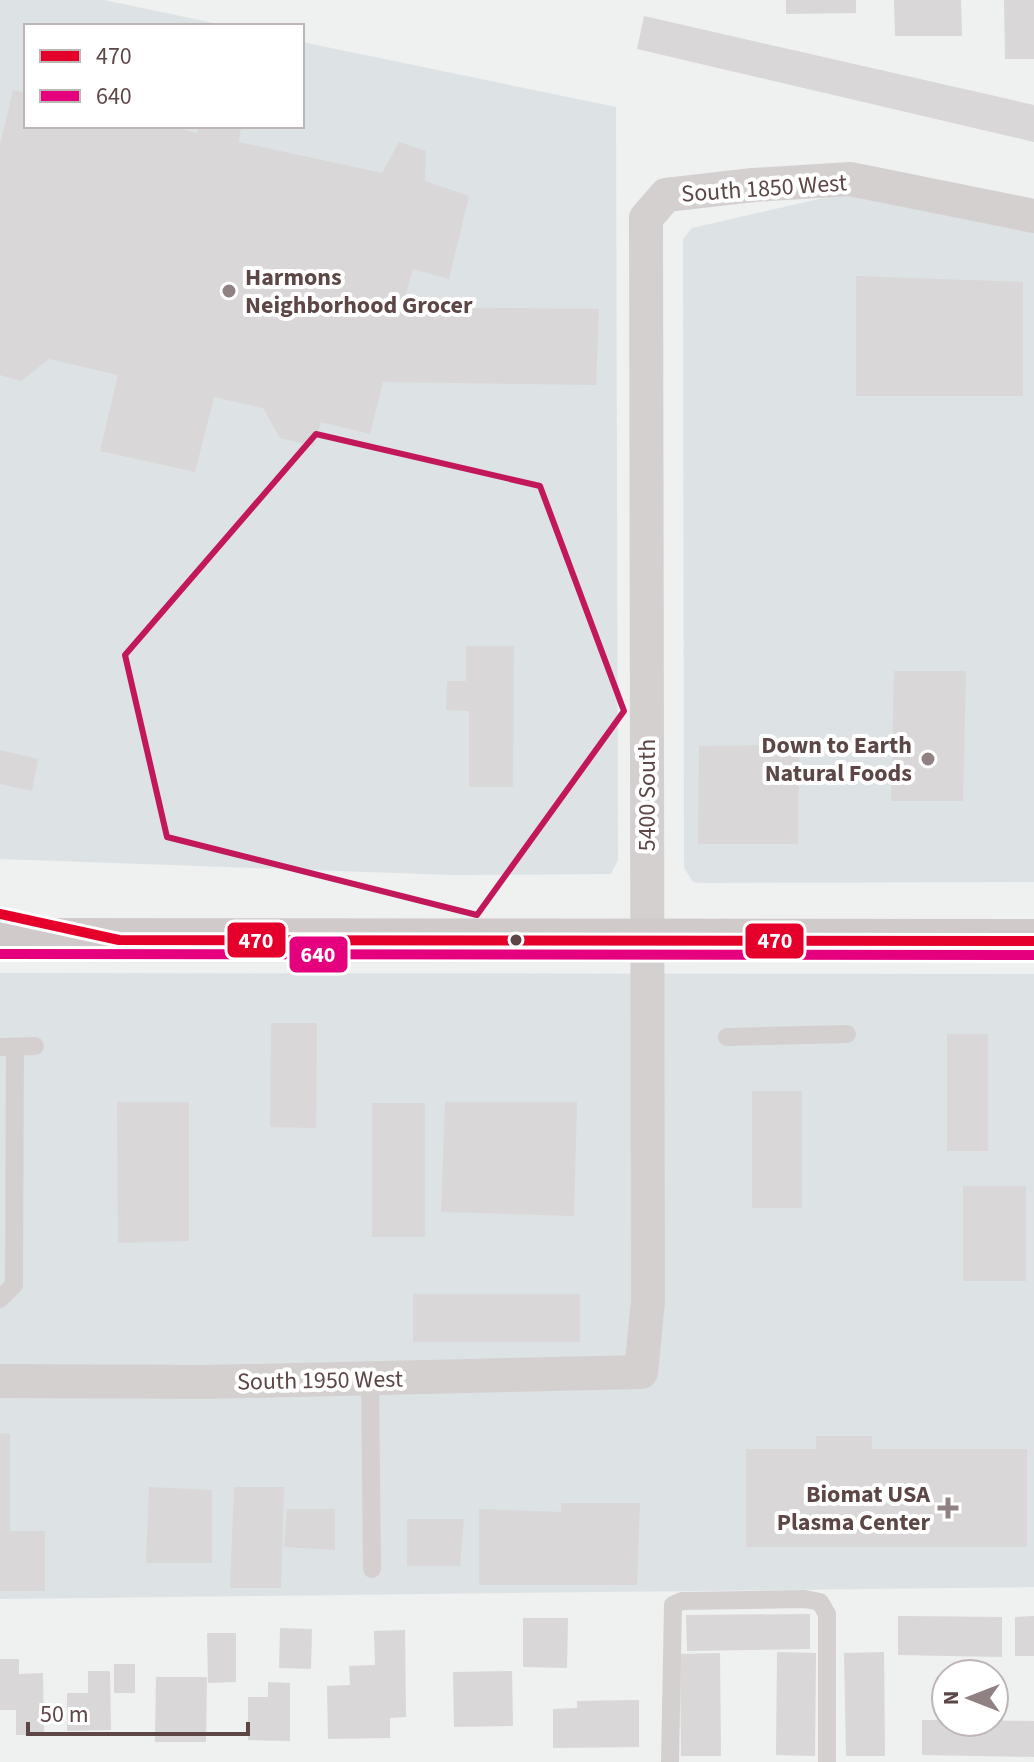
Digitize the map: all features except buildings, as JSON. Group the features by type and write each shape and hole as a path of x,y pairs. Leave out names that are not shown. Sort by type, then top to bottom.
{"main road":[{"path":"0,914 119,940"},
{"path":"0,940 1034,941"}],"street":[{"name":"South 1850 West","path":"646,218 666,195 753,185 850,179 1034,216"},
{"name":"5400 South","path":"641,1372 648,1301 646,218"},
{"name":"South 1950 West","path":"0,1381 206,1382 641,1372"}],"lane":[{"path":"727,1037 847,1034"},
{"path":"0,1299 14,1285 8,1047 35,1046"},
{"path":"370,1378 372,1569"},
{"path":"670,1762 673,1605 682,1601 805,1599 820,1602 827,1614 827,1762"}],"highlighted area":[{"path":"316,434 540,486 624,711 477,915 167,837 125,655"}],"shaded area":[{"path":"0,0 104,0 218,24 24,24 24,128 304,128 304,42 616,107 618,860 611,874 452,875 0,859"},
{"path":"845,193 1034,226 1034,882 700,883 693,882 684,868 683,239 692,228"},
{"path":"0,973 1034,974 1034,1587 0,1599"}],"transit line":[{"name":"470","path":"0,914 119,940 1034,941"},
{"name":"640","path":"0,954 1034,955"}],"place":[{"name":"Harmons Neighborhood Grocer","path":"229,291"},
{"name":"Down to Earth Natural Foods","path":"928,759"},
{"name":"Biomat USA Plasma Center","path":"948,1508"}]}
